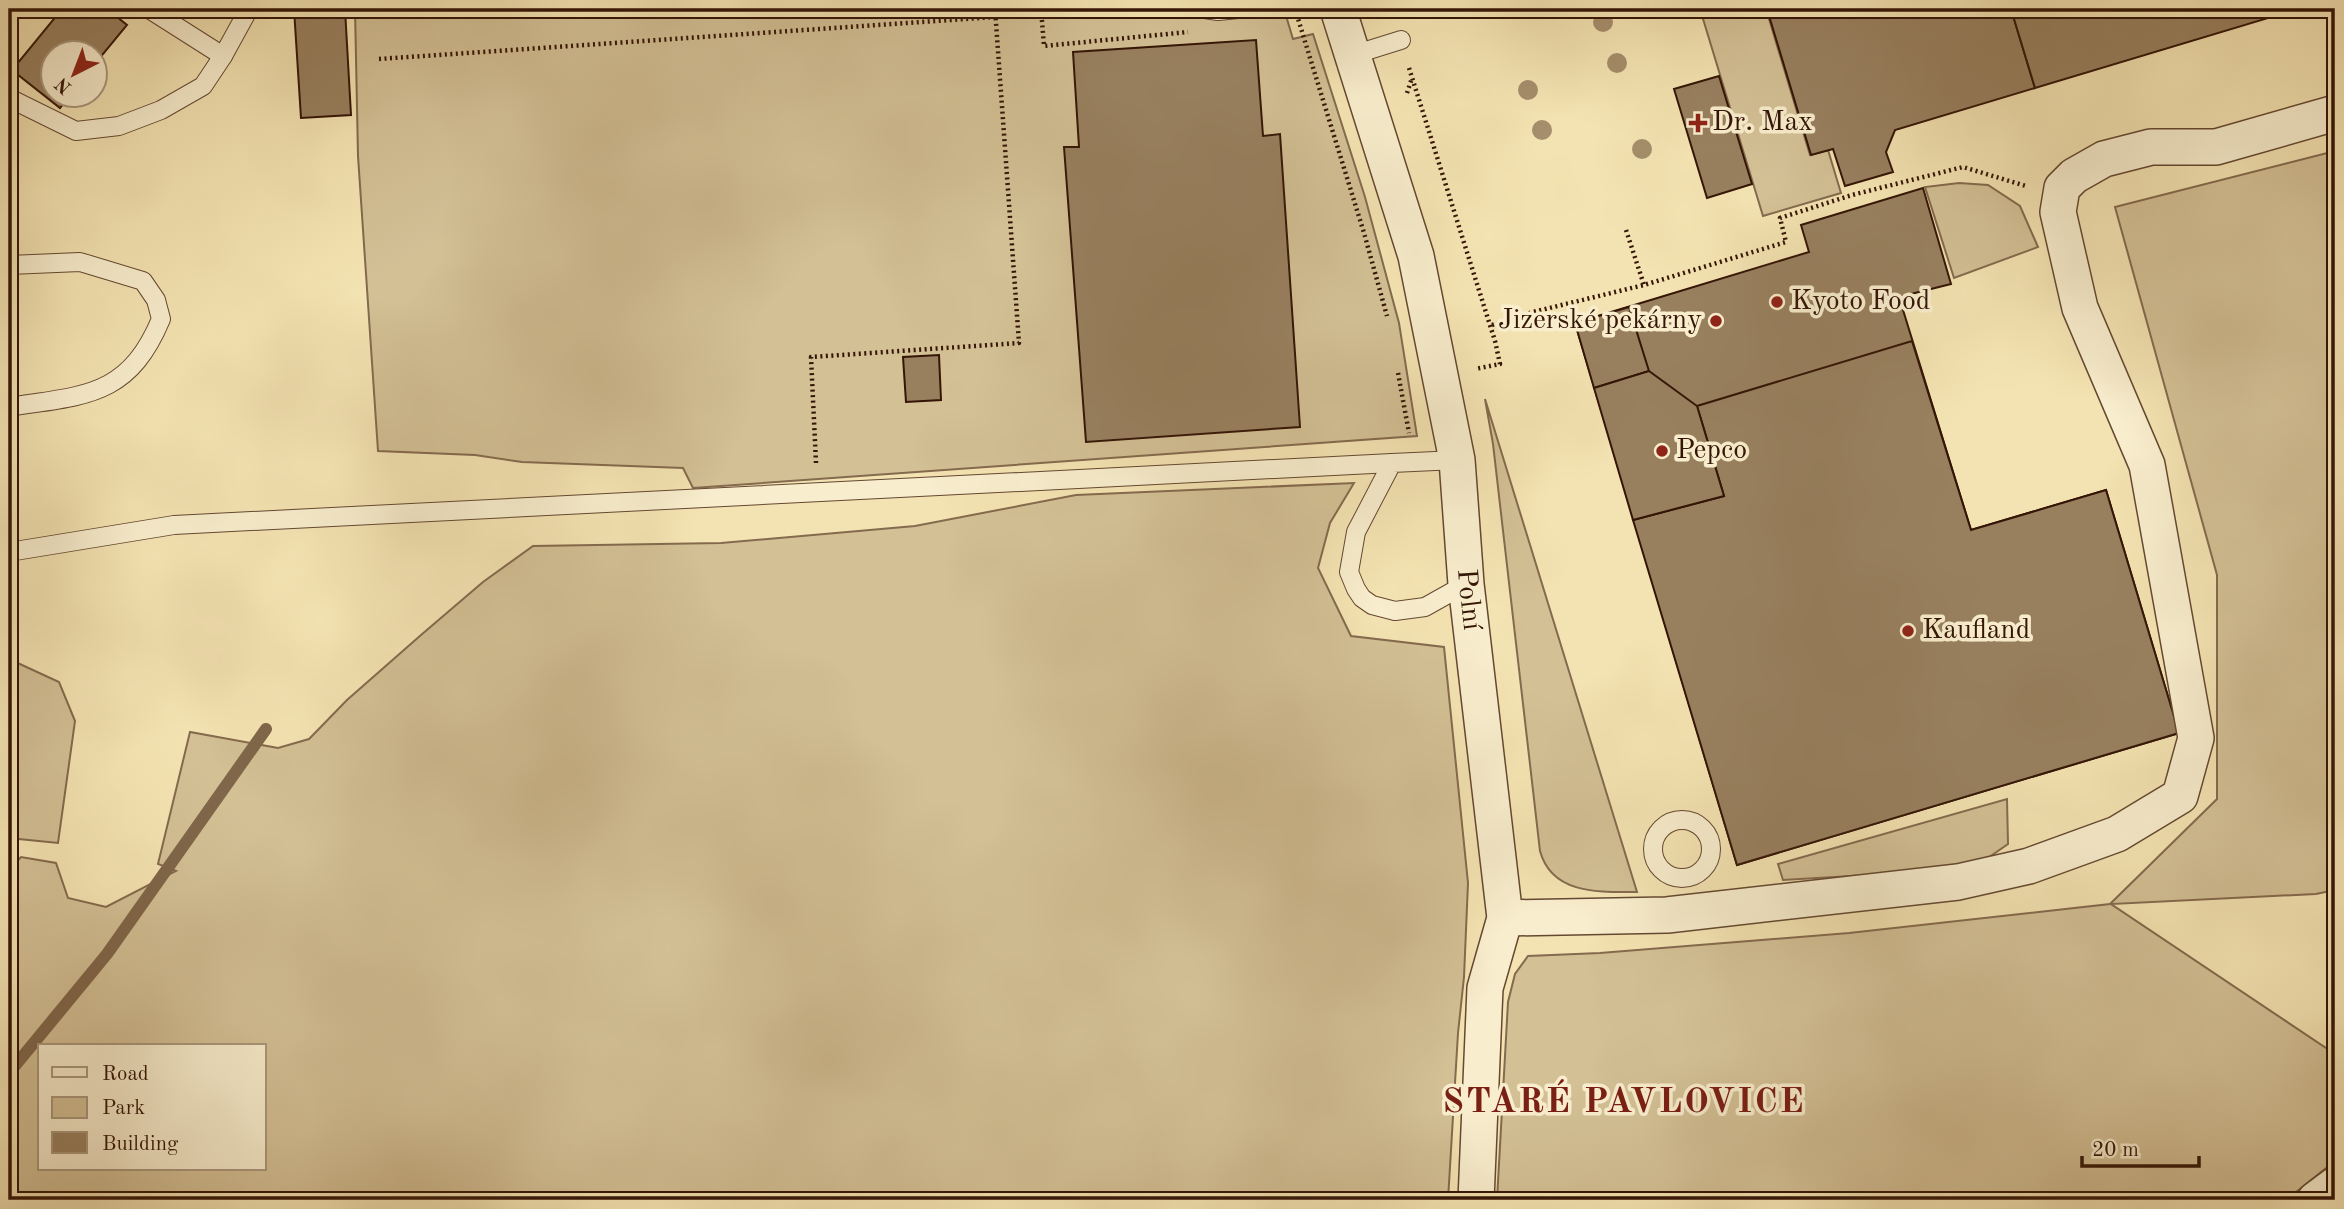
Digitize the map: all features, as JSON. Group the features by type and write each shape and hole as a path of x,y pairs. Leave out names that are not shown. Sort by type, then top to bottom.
{"street":[{"name":"Polní","path":"1338,9 1416,256 1457,460 1466,584 1505,918 1485,988 1476,1200"},
{"path":"1505,918 1667,915 1958,882 2029,866 2117,834 2180,796 2196,738 2147,466 2080,308 2058,212 2062,188 2074,176 2104,159 2151,147 2216,147 2335,113"},
{"path":"2315,1200 2335,1185"}],"lane":[{"path":"149,9 223,56"},
{"path":"9,98 76,131 119,126 161,110 203,86 223,56 245,16 246,9"},
{"path":"1211,10 1238,9"},
{"path":"1353,55 1401,40"},
{"path":"9,265 80,262 143,281 156,300 161,319 142,357 122,377 92,394 9,407"},
{"path":"9,552 174,525 1457,460"},
{"path":"1392,463 1356,532 1349,572 1356,589 1362,598 1372,605 1395,611 1425,607 1466,584"}],"path":[{"path":"817,493 811,357 1019,343 995,9"},
{"path":"1041,9 1044,46 1223,28 1211,10"},
{"path":"1295,9 1389,324"},
{"path":"379,59 995,17"},
{"path":"1412,78 1492,325 1500,364 1471,370"},
{"path":"1492,325 1644,285 1786,242 1780,218 1852,195 1963,167 2061,197"},
{"path":"1626,230 1644,285"},
{"path":"1396,365 1414,461"}],"green space":[{"path":"355,9 1284,9 1293,39 1313,34 1365,197 1399,323 1417,436 693,488 683,468 522,462 475,455 378,451 358,156"},
{"path":"1700,9 1766,9 1810,155 1828,150 1841,193 1763,216"},
{"path":"2335,151 2335,890 2316,894 2111,904 2335,1054 2335,1161 2286,1200 1497,1200 1508,1002 1515,974 1528,956 1600,953 1849,933 2110,904 2217,799 2217,575 2115,207"},
{"path":"1959,183 1988,185 2020,206 2038,247 1954,278 1925,187"},
{"path":"1485,399 1637,892 1593,891 1566,883 1555,876 1546,865 1540,851 1493,444"},
{"path":"1354,483 1330,523 1318,568 1351,636 1444,647 1468,883 1448,1200 9,1200 9,870 21,857 56,863 68,898 106,907 176,871 158,864 190,732 278,748 309,739 347,700 421,635 483,582 533,546 721,543 915,526 1076,495"},
{"path":"9,659 59,682 75,721 58,843 9,838"},
{"path":"2007,799 2008,844 1972,869 1783,880 1778,864"}],"building":[{"path":"62,9 107,9 127,25 108,48 108,38 38,38"},
{"path":"294,9 345,9 351,115 301,118"},
{"path":"1767,9 2011,9 2035,88 1895,130 1886,152 1893,172 1845,186 1833,149 1811,155"},
{"path":"2011,9 2298,9 2035,88"},
{"path":"38,38 38,91 12,70"},
{"path":"1256,40 1263,136 1280,134 1300,427 1086,442 1064,147 1079,147 1073,52"},
{"path":"1719,76 1752,184 1707,198 1674,89"},
{"name":"Kaufland","path":"1923,188 1951,284 1899,297 1971,530 2106,490 2179,733 1737,865 1575,323 1809,252 1801,225"},
{"path":"1629,307 1649,371 1594,388 1575,323"},
{"name":"Kaufland","path":"1912,341 1971,530 2106,490 2179,733 1737,865 1633,520 1724,496 1697,406"},
{"path":"939,355 941,400 906,402 903,357"},
{"name":"Pepco","path":"1649,371 1697,406 1724,496 1633,520 1594,388"}],"waterway":[{"path":"9,1073 107,954 266,729"}],"place":[{"name":"Dr. Max","path":"1698,123"},
{"name":"Kyoto Food","path":"1777,302"},
{"name":"Jizerské pekárny","path":"1716,321"},
{"name":"Pepco","path":"1662,451"},
{"name":"Kaufland","path":"1908,631"}],"district":[{"name":"STARÉ PAVLOVICE","path":"1624,1102"}]}
